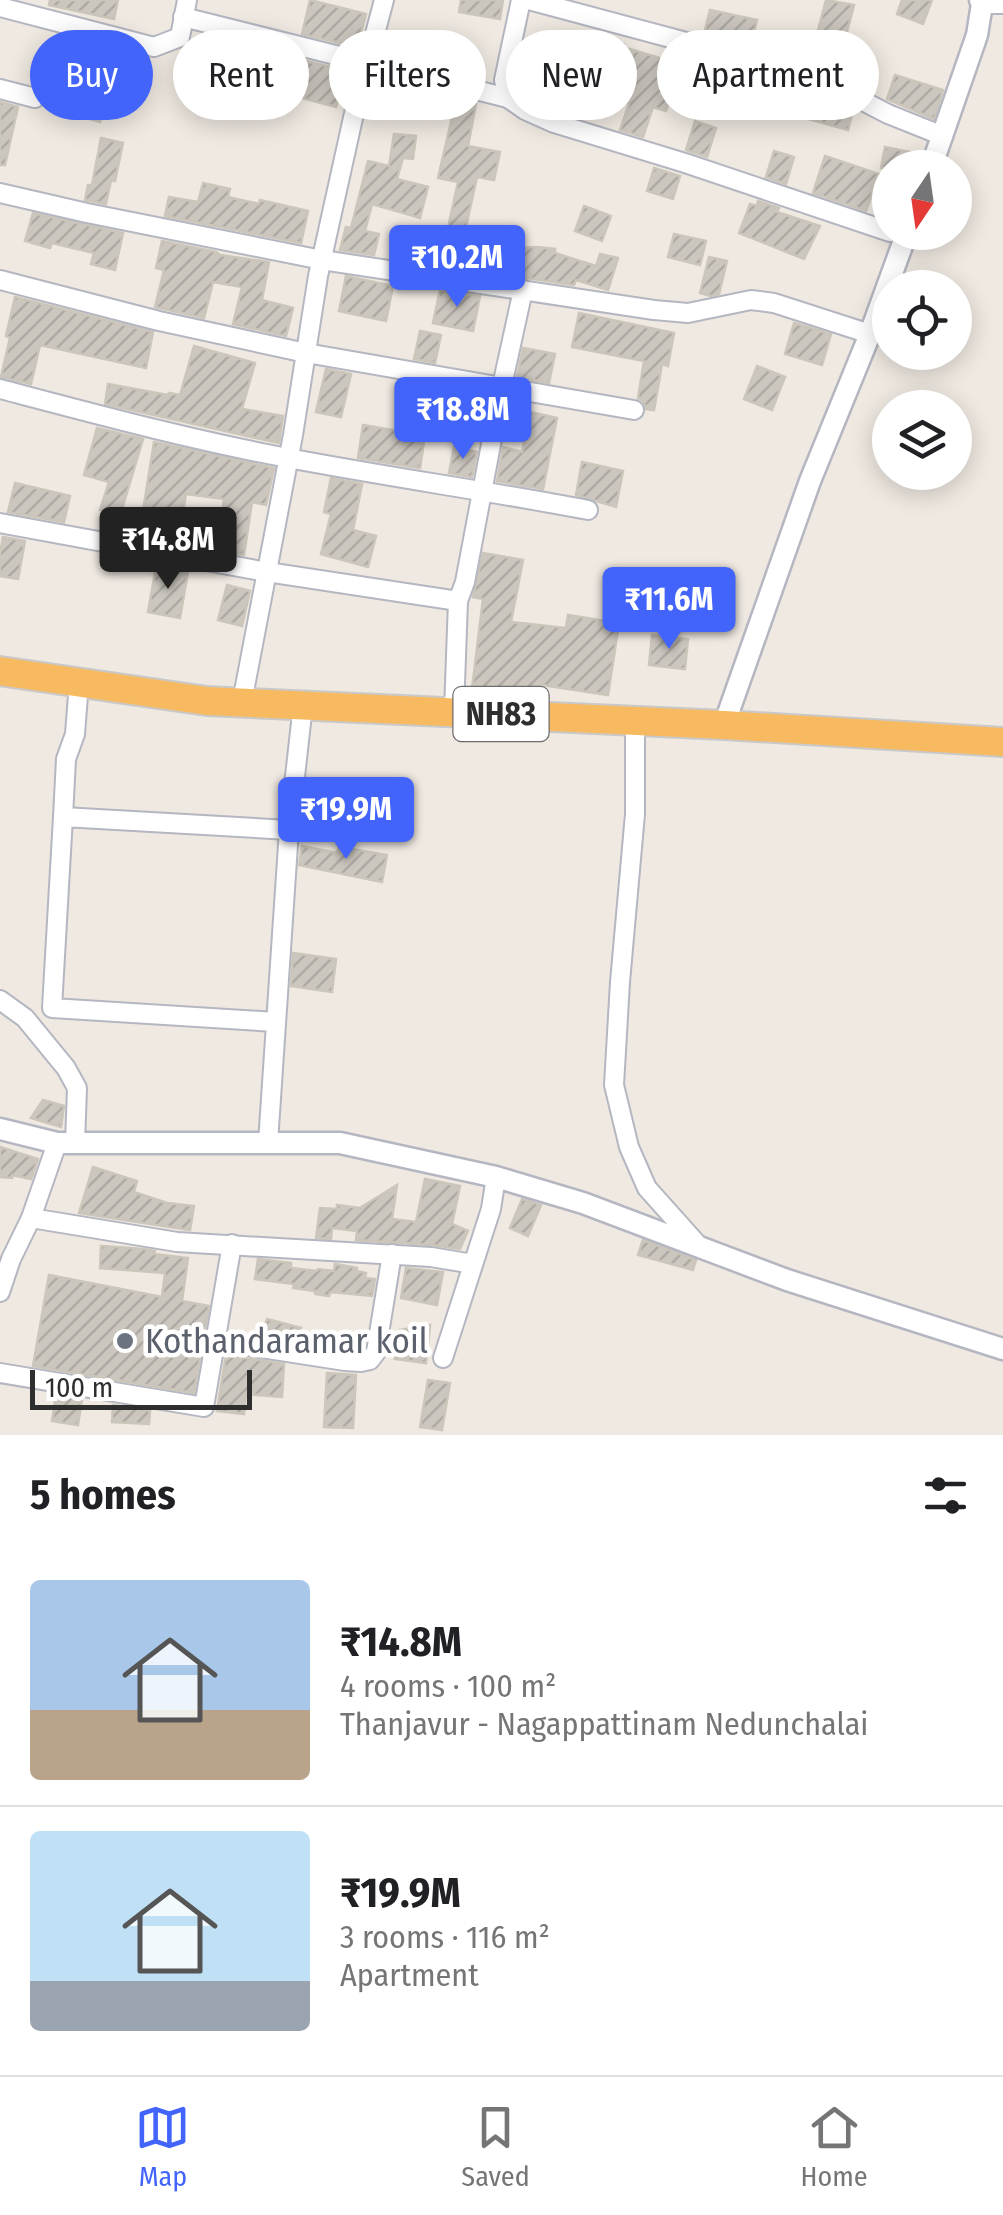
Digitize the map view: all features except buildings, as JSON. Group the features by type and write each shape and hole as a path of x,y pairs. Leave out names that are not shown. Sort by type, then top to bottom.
{"highway":[{"name":"NH83","path":"0,671 207,701 724,724 1003,742"}],"street":[{"path":"376,30 384,0"},
{"path":"515,30 521,0"},
{"path":"529,0 834,86 943,136"},
{"path":"938,150 988,2"},
{"path":"0,8 154,47 180,36 185,8 329,50"},
{"path":"0,88 30,97"},
{"path":"242,702 322,260 355,120"},
{"path":"545,120 872,225"},
{"path":"0,192 322,260 654,310 688,313 751,300 774,303 870,334"},
{"path":"724,724 810,481 870,334 894,250"},
{"path":"0,280 306,353 634,410"},
{"path":"454,711 458,600 465,582 523,290"},
{"path":"0,389 288,458 588,510"},
{"path":"0,523 268,572 458,600"},
{"path":"78,682 75,734 66,759 52,1008 276,1022"},
{"path":"268,1143 289,830 303,705"},
{"path":"635,722 635,814 614,1085 628,1148 647,1188 698,1245"},
{"path":"63,817 289,830"},
{"path":"0,1000 25,1018 66,1068 77,1088 66,1143 0,1292"},
{"path":"0,1128 66,1143 340,1143 496,1177 584,1203 787,1280 1003,1349"},
{"path":"442,1358 474,1264 496,1177"},
{"path":"30,1218 178,1242 392,1254 474,1264"},
{"path":"0,1373 204,1407 232,1244"},
{"path":"217,1341 345,1361 370,1360 376,1352 392,1254"}],"place":[{"name":"Kothandaramar koil","path":"125,1341"}]}
